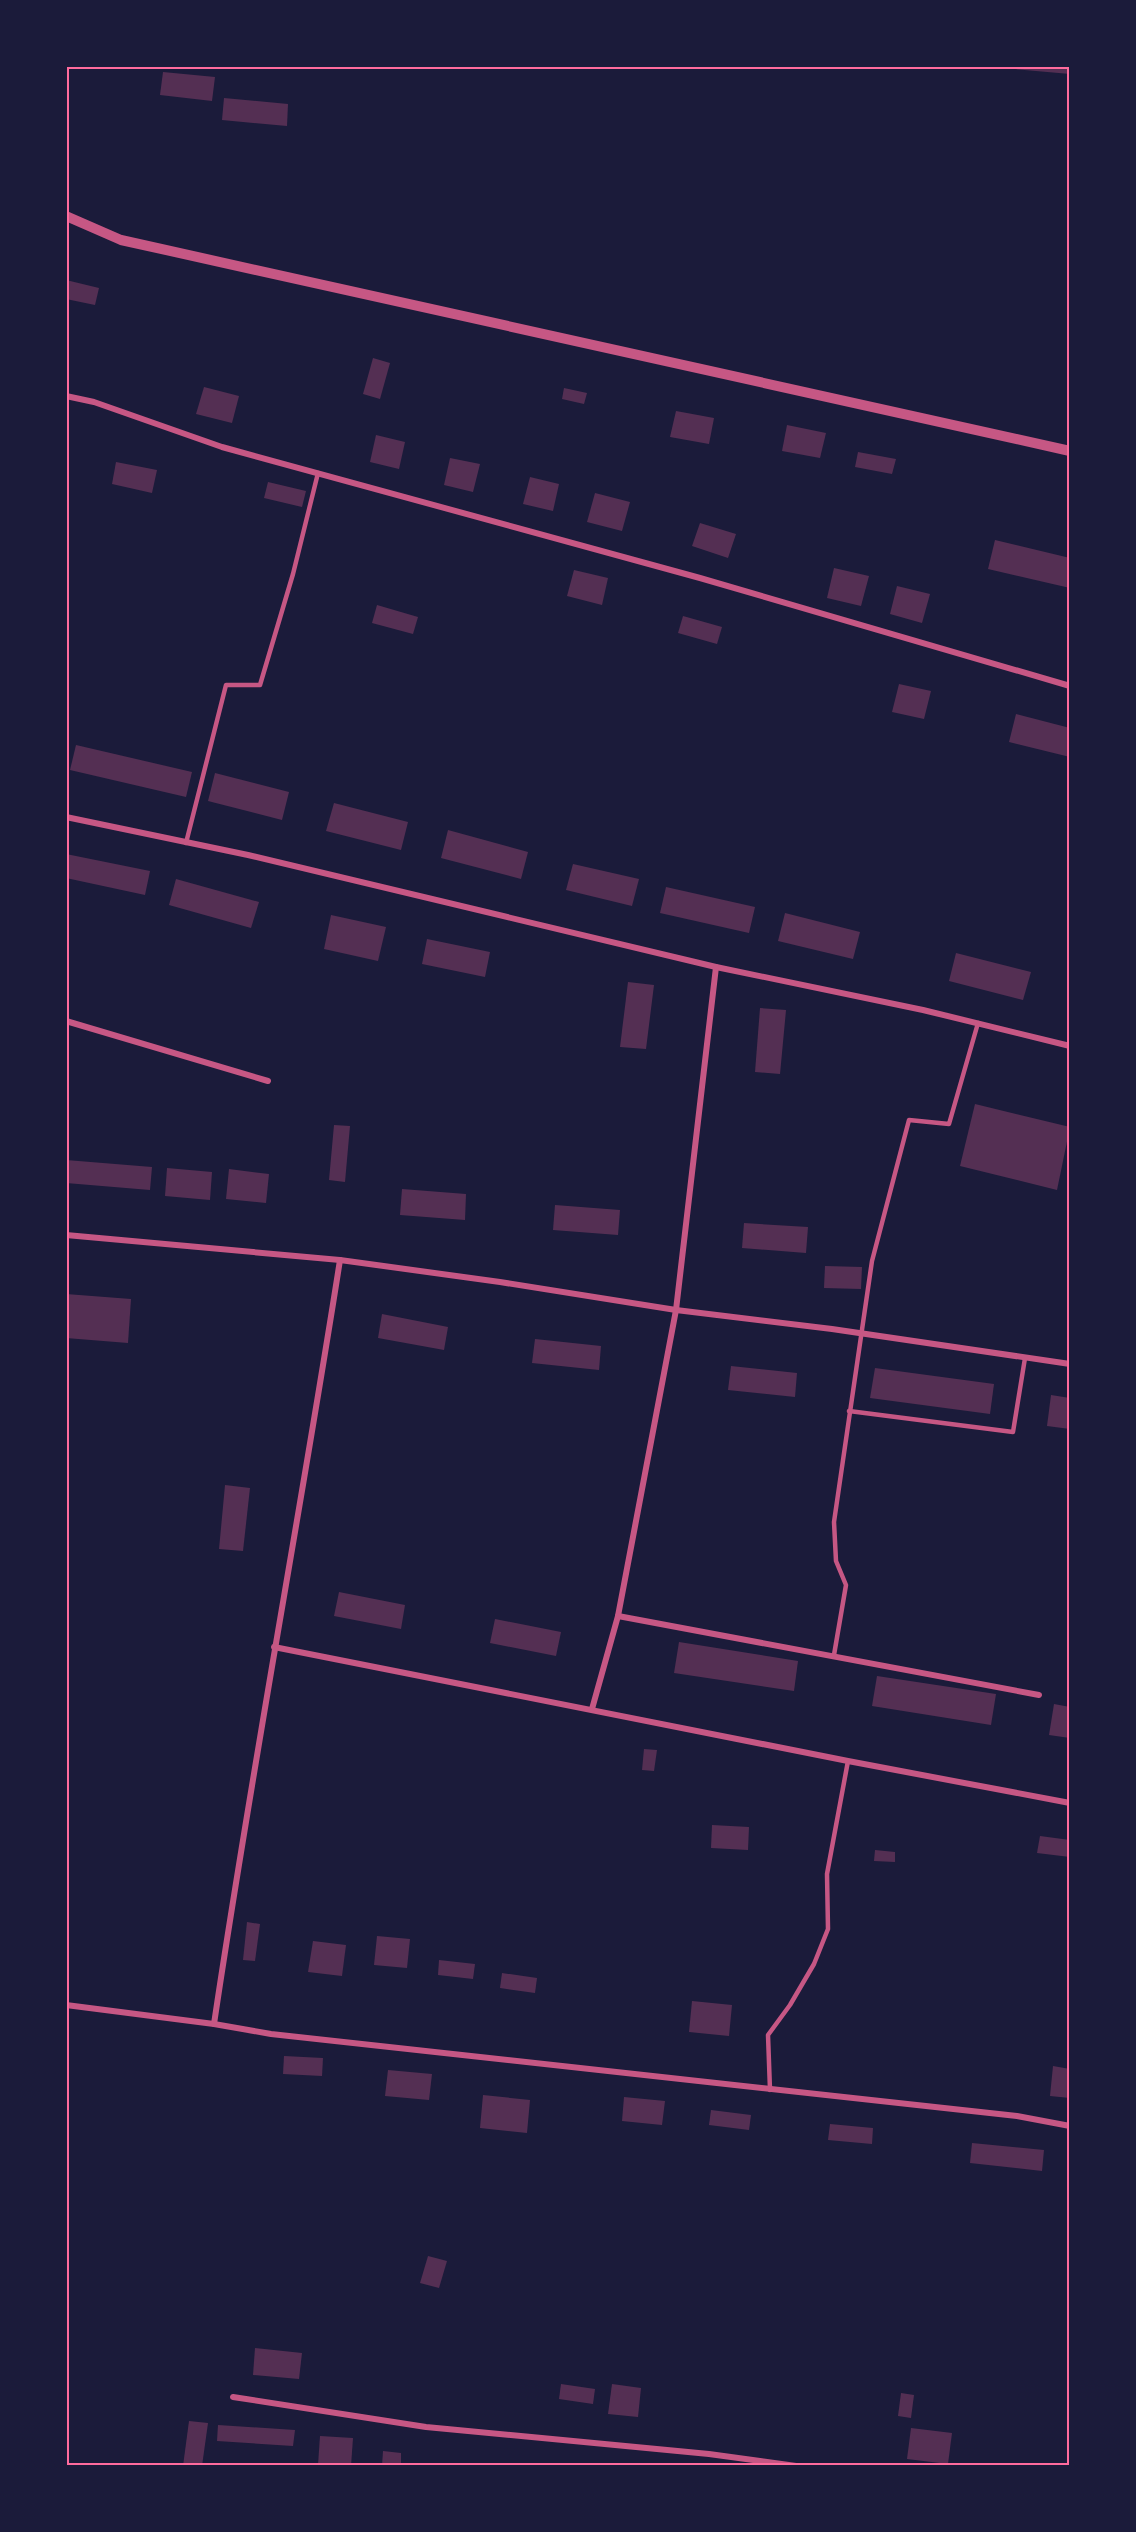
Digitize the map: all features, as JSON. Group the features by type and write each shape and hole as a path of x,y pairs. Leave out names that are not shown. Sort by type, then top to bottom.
{"street":[{"path":"66,216 121,240 1070,451"},
{"path":"66,396 94,402 222,447 688,575 1070,686"},
{"path":"66,817 716,967 978,1023 1070,1046"},
{"path":"592,1709 618,1616 675,1310 716,967"},
{"path":"66,1021 268,1081"},
{"path":"66,1235 340,1260 500,1281 675,1310 1070,1364"},
{"path":"213,2024 340,1260"},
{"path":"618,1616 1039,1695"},
{"path":"274,1647 1070,1803"},
{"path":"66,2005 271,2034 1017,2116 1070,2126"},
{"path":"234,2397 426,2427 709,2454 796,2466"}],"lane":[{"path":"186,843 226,685 260,685 293,574 318,473"},
{"path":"834,1655 846,1585 836,1562 834,1522 872,1261 909,1120 949,1124 978,1023"},
{"path":"849,1411 1013,1431 1025,1358"},
{"path":"771,2090 768,2035 790,2005 814,1964 828,1929 827,1874 848,1761"}],"building":[{"path":"1003,66 1070,66 1070,74 1003,68"},
{"path":"163,72 215,77 212,101 160,95"},
{"path":"224,98 288,104 287,126 222,120"},
{"path":"66,280 99,288 95,305 66,299"},
{"path":"373,358 390,363 380,399 363,394"},
{"path":"204,387 239,396 232,423 196,414"},
{"path":"564,388 587,393 584,404 562,399"},
{"path":"676,411 714,418 709,444 670,437"},
{"path":"787,425 826,433 820,458 782,451"},
{"path":"376,435 405,442 399,469 370,462"},
{"path":"858,452 896,459 892,474 855,467"},
{"path":"450,458 480,464 473,492 444,485"},
{"path":"116,462 157,470 152,493 112,484"},
{"path":"530,477 559,484 553,511 523,504"},
{"path":"268,482 306,491 302,507 264,498"},
{"path":"595,493 630,502 622,531 587,522"},
{"path":"700,523 736,534 728,558 692,546"},
{"path":"995,540 1070,558 1070,588 988,569"},
{"path":"834,568 869,576 861,606 827,598"},
{"path":"574,570 608,578 602,605 567,596"},
{"path":"897,586 930,594 922,623 890,614"},
{"path":"377,605 418,617 413,634 372,623"},
{"path":"683,616 722,627 717,644 678,633"},
{"path":"899,684 931,691 924,719 892,712"},
{"path":"1016,714 1070,728 1070,757 1009,742"},
{"path":"76,745 192,772 186,797 70,770"},
{"path":"215,773 289,792 282,820 208,801"},
{"path":"334,803 408,822 401,850 326,831"},
{"path":"448,830 528,852 521,879 441,858"},
{"path":"66,854 150,871 145,895 66,878"},
{"path":"573,864 639,879 632,906 566,890"},
{"path":"176,879 259,902 251,928 169,905"},
{"path":"666,887 755,907 749,933 660,913"},
{"path":"785,913 860,932 853,959 778,941"},
{"path":"331,915 386,927 378,961 324,949"},
{"path":"427,939 490,952 485,977 422,964"},
{"path":"956,953 1031,972 1023,1000 949,981"},
{"path":"628,982 654,985 646,1049 620,1047"},
{"path":"760,1008 786,1010 780,1074 755,1072"},
{"path":"975,1104 1070,1127 1057,1190 960,1166"},
{"path":"334,1125 350,1126 345,1182 329,1180"},
{"path":"66,1160 152,1167 150,1190 66,1183"},
{"path":"167,1168 212,1172 210,1200 165,1196"},
{"path":"229,1169 269,1174 266,1203 226,1199"},
{"path":"402,1189 466,1194 465,1220 400,1215"},
{"path":"555,1205 620,1210 618,1235 553,1230"},
{"path":"744,1223 808,1227 806,1253 742,1248"},
{"path":"825,1266 862,1267 861,1289 824,1288"},
{"path":"66,1294 131,1299 128,1343 66,1338"},
{"path":"382,1314 448,1327 444,1350 378,1338"},
{"path":"535,1339 601,1346 599,1370 532,1363"},
{"path":"731,1366 797,1373 795,1397 728,1390"},
{"path":"875,1368 994,1384 990,1414 870,1398"},
{"path":"1051,1395 1070,1398 1070,1429 1047,1426"},
{"path":"225,1485 250,1488 243,1551 219,1549"},
{"path":"339,1592 405,1605 401,1629 334,1616"},
{"path":"495,1619 561,1632 556,1656 490,1643"},
{"path":"679,1642 798,1661 794,1691 674,1673"},
{"path":"877,1676 996,1694 991,1725 872,1706"},
{"path":"1054,1704 1070,1707 1070,1738 1049,1735"},
{"path":"644,1749 657,1750 654,1771 642,1770"},
{"path":"712,1825 749,1827 748,1850 711,1848"},
{"path":"1040,1836 1070,1840 1070,1857 1037,1853"},
{"path":"875,1850 895,1852 895,1862 874,1861"},
{"path":"247,1922 260,1924 255,1961 243,1960"},
{"path":"377,1936 410,1939 407,1968 374,1965"},
{"path":"313,1941 346,1945 342,1976 308,1972"},
{"path":"439,1960 475,1964 473,1979 438,1975"},
{"path":"502,1973 537,1978 535,1993 500,1988"},
{"path":"692,2001 732,2005 729,2036 689,2032"},
{"path":"284,2056 323,2058 322,2076 283,2074"},
{"path":"1053,2066 1070,2069 1070,2098 1050,2096"},
{"path":"388,2070 432,2074 429,2100 385,2096"},
{"path":"483,2095 530,2100 527,2133 480,2128"},
{"path":"624,2097 665,2101 662,2125 622,2121"},
{"path":"711,2110 751,2115 749,2130 709,2125"},
{"path":"830,2124 873,2128 872,2144 828,2140"},
{"path":"972,2143 1044,2150 1042,2171 970,2163"},
{"path":"428,2256 447,2261 439,2288 420,2283"},
{"path":"255,2348 302,2353 299,2379 253,2375"},
{"path":"561,2384 595,2389 593,2404 559,2399"},
{"path":"612,2384 641,2388 638,2417 608,2414"},
{"path":"901,2393 914,2395 911,2418 898,2416"},
{"path":"189,2421 208,2423 202,2466 183,2466"},
{"path":"218,2425 295,2430 293,2446 217,2441"},
{"path":"911,2428 952,2433 948,2464 907,2459"},
{"path":"320,2436 353,2438 351,2466 318,2465"},
{"path":"383,2451 401,2453 401,2466 382,2466"}]}
